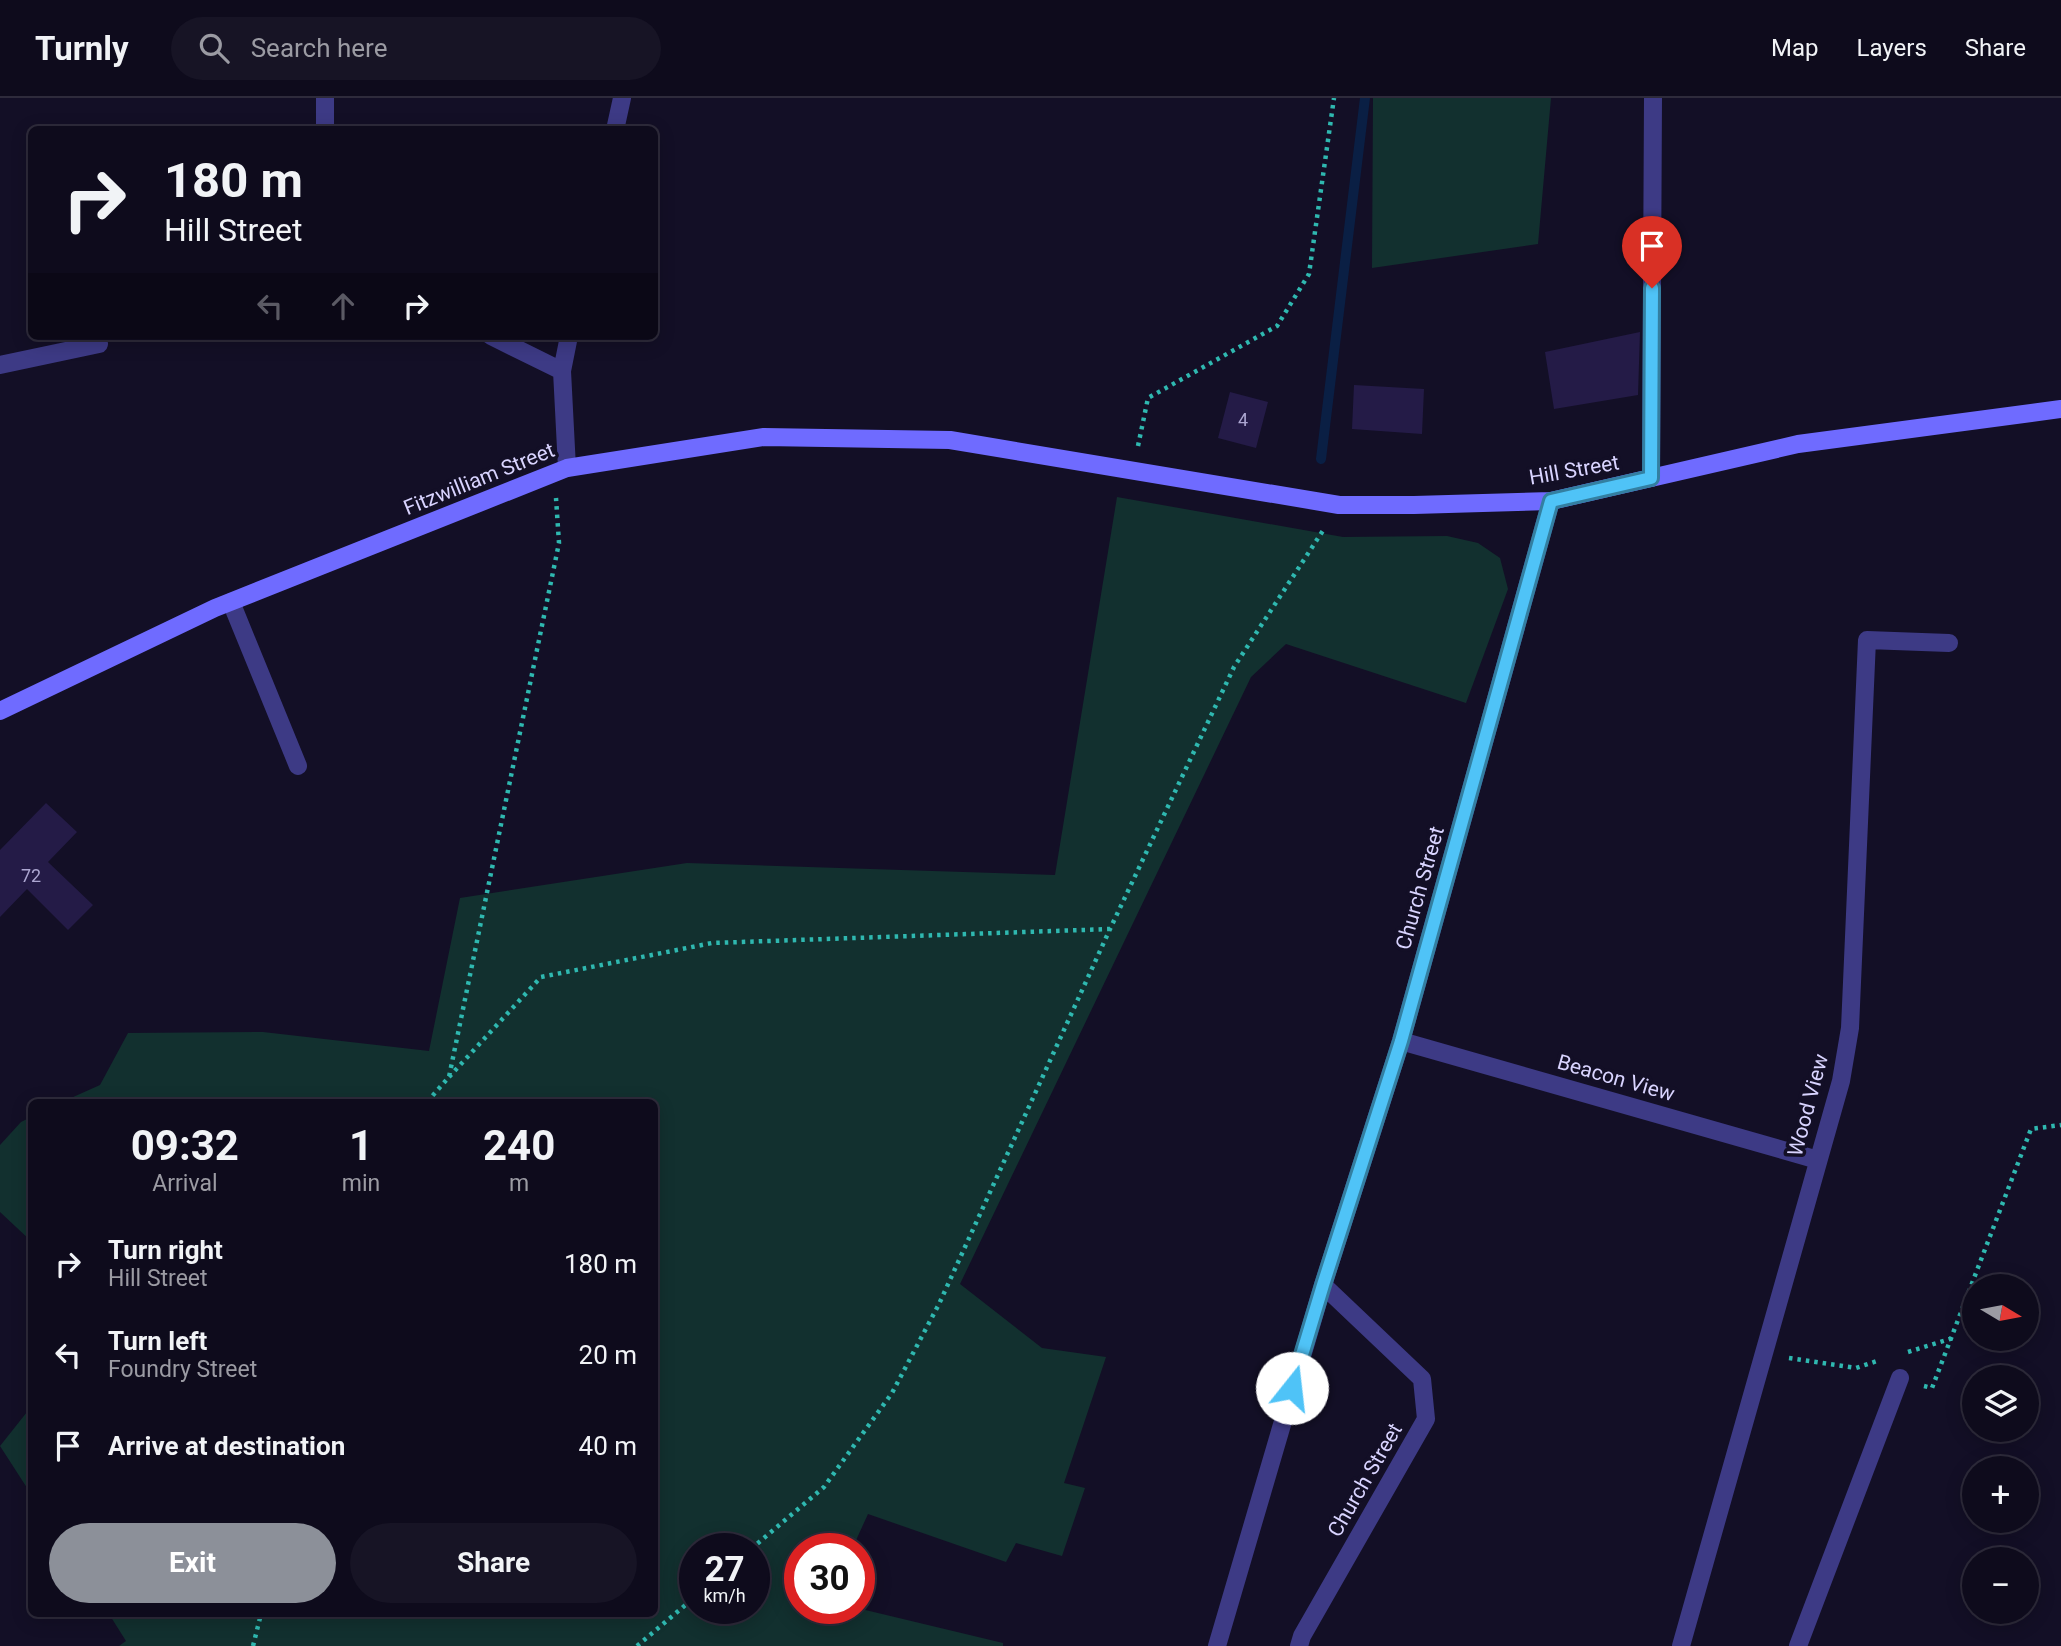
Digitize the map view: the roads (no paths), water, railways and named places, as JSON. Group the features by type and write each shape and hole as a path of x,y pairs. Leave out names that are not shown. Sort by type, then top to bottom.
{"main road":[{"name":"Hill Street","path":"1133,471 1339,505 1551,501 1798,444 2061,409"},
{"name":"Fitzwilliam Street","path":"1,706 231,602 560,470 764,437 950,440 1133,471"}],"street":[{"path":"325,98 325,126"},
{"path":"616,126 622,98"},
{"path":"1651,478 1653,98"},
{"path":"499,340 562,371"},
{"path":"560,470 562,371 568,340"},
{"path":"0,365 99,344"},
{"name":"Church Street","path":"1217,1646 1323,1285 1401,1041 1551,501"},
{"path":"231,602 298,766"},
{"name":"Wood View","path":"1681,1646 1841,1081 1850,1028 1867,640 1950,643"},
{"name":"Beacon View","path":"1401,1041 1818,1160"},
{"name":"Church Street","path":"1299,1646 1302,1636 1426,1419 1422,1380 1323,1285"},
{"path":"1798,1646 1900,1378"}],"waterway":[{"path":"1321,459 1365,98"}]}
